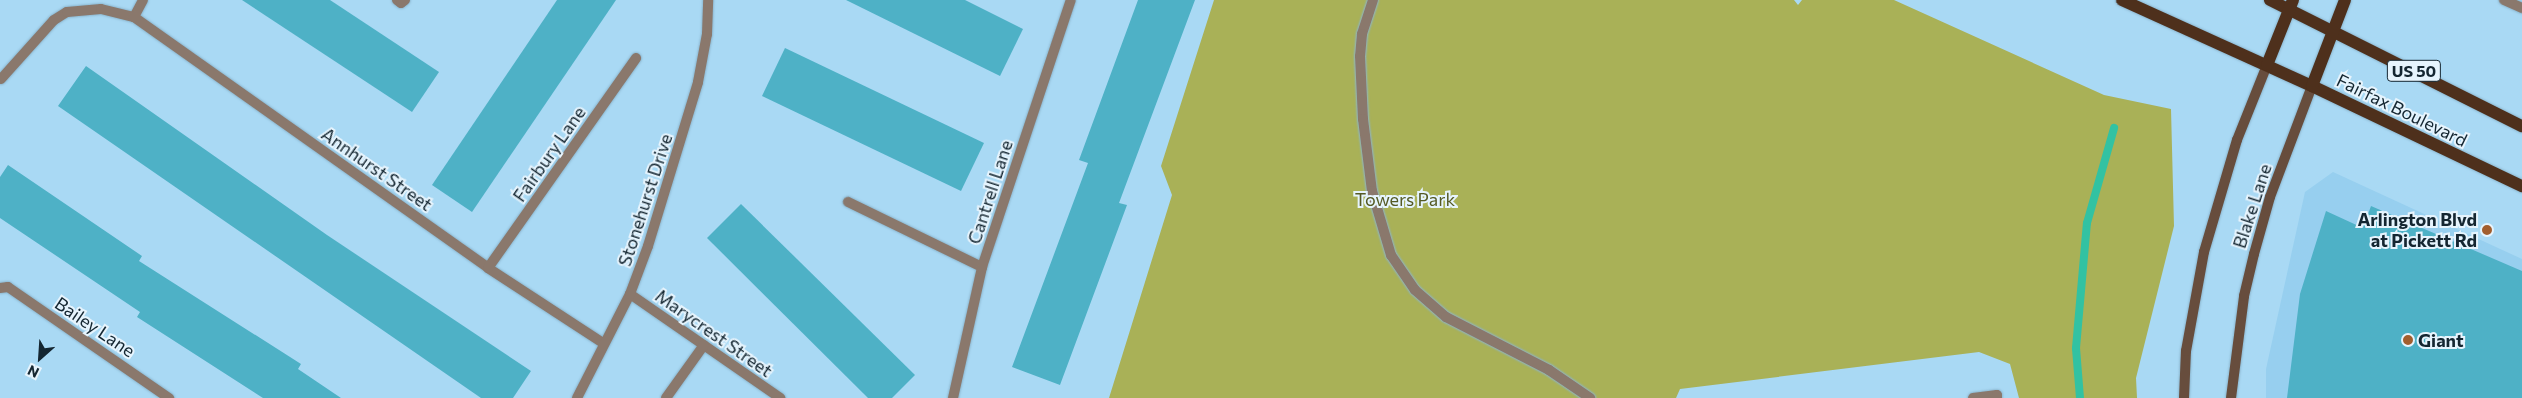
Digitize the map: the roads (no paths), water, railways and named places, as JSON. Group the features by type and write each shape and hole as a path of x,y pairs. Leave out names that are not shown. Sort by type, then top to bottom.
{"main road":[{"name":"Fairfax Boulevard","path":"2122,0 2267,65 2522,186"},
{"name":"US 50","path":"2270,0 2292,5 2332,30 2522,126"},
{"name":"Blake Lane","path":"2231,398 2244,296 2270,197 2344,0"},
{"path":"2267,65 2292,5"},
{"name":"Blake Lane","path":"2184,398 2186,351 2204,252 2237,140 2267,65"}],"street":[{"path":"0,79 54,20 67,12 101,9 134,17 144,0"},
{"path":"397,0 401,3 405,0"},
{"name":"Stonehurst Drive","path":"577,398 603,343 630,294 670,181 698,82 707,34 708,0"},
{"name":"Cantrell Lane","path":"953,398 982,267 1071,0"},
{"path":"1372,0 1362,34 1360,56 1362,119 1372,191 1391,255 1414,290 1446,317 1549,370 1590,398"},
{"path":"2504,0 2522,8"},
{"name":"Annhurst Street","path":"134,17 488,268 603,343"},
{"name":"Fairbury Lane","path":"488,268 636,58"},
{"path":"848,202 982,267"},
{"name":"Bailey Lane","path":"0,288 8,287 169,398"},
{"name":"Marycrest Street","path":"630,294 780,398"},
{"path":"666,398 704,345"},
{"path":"1973,398 1997,395 1997,398"}],"waterway":[{"path":"2080,398 2076,348 2087,223 2114,128"}],"place":[{"name":"Arlington Blvd at Pickett Rd","path":"2487,230"},
{"name":"Giant","path":"2408,340"}],"park label":[{"name":"Towers Park","path":"1405,199"}]}
